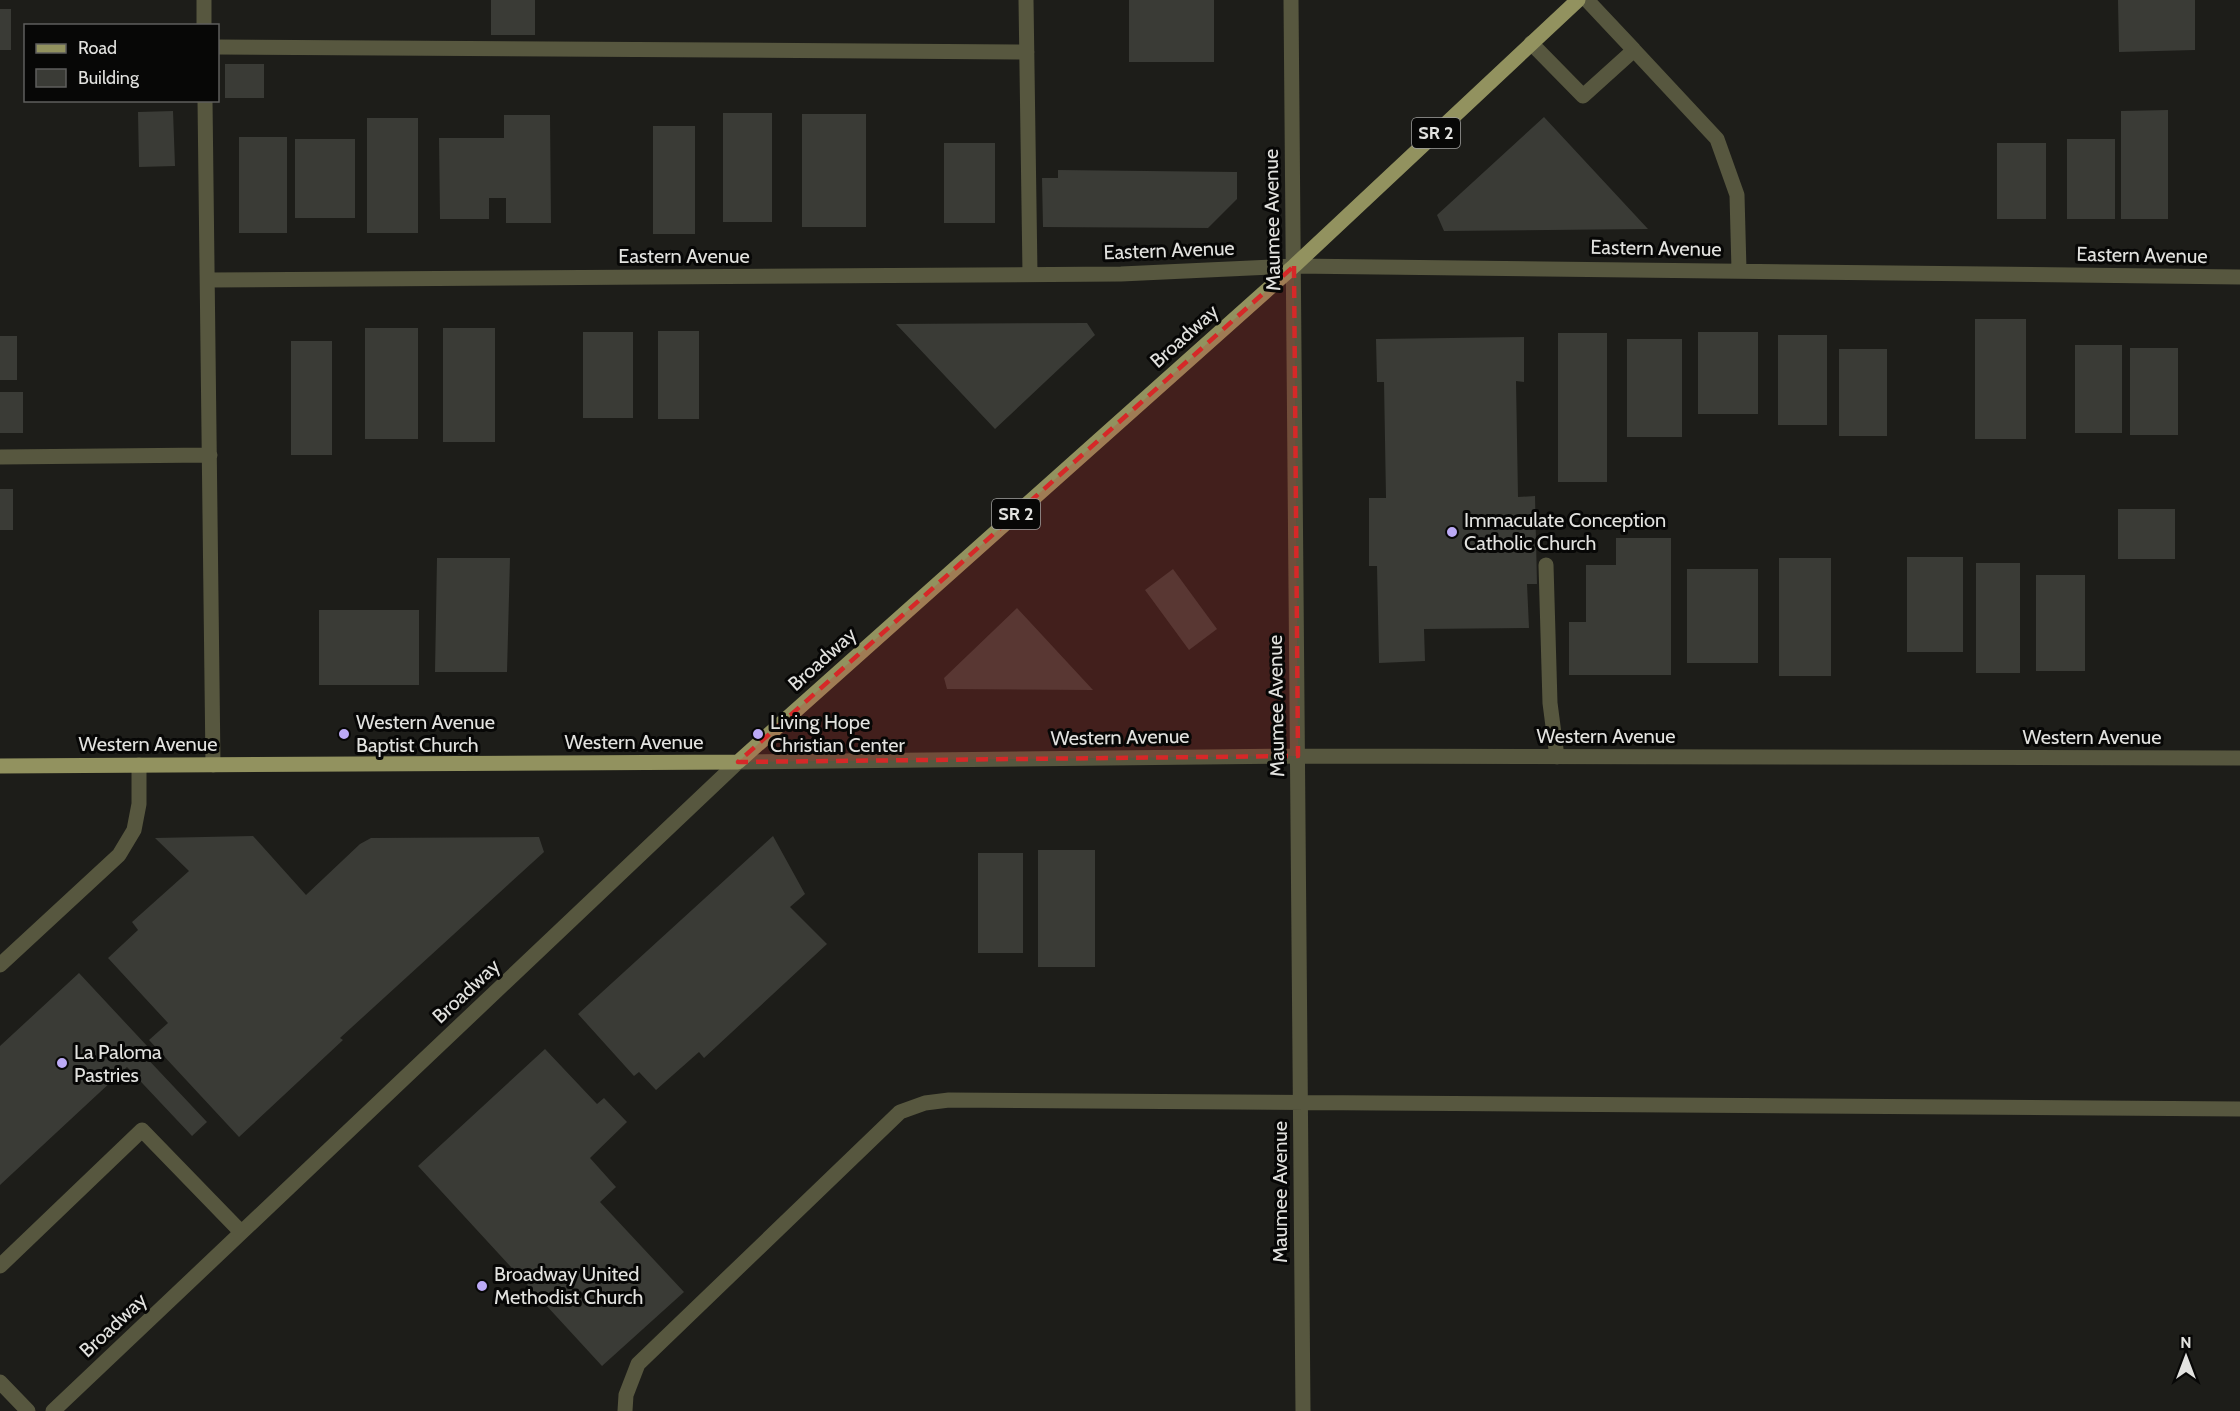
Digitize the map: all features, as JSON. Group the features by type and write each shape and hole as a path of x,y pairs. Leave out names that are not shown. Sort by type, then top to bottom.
{"main road":[{"name":"Broadway","path":"738,762 1294,266 1578,0"},
{"name":"Western Avenue","path":"0,766 738,762"}],"street":[{"path":"204,0 204,24"},
{"path":"1026,0 1030,274"},
{"name":"Maumee Avenue","path":"1291,0 1303,1411"},
{"path":"1587,0 1717,139 1737,195 1739,270"},
{"path":"1531,43 1582,96 1634,50"},
{"path":"219,47 1027,52"},
{"path":"205,102 213,765"},
{"name":"Eastern Avenue","path":"208,280 1121,274 1294,266 2240,277"},
{"path":"0,457 210,455"},
{"path":"1546,565 1550,703 1557,757"},
{"name":"Western Avenue","path":"738,762 1298,756 2240,758"},
{"name":"Broadway","path":"53,1411 738,762"},
{"path":"0,965 119,855 134,830 139,804 139,765"},
{"path":"625,1411 626,1395 638,1364 900,1112 926,1102 949,1100 2240,1109"},
{"path":"0,1266 142,1130 242,1232"},
{"path":"0,1382 28,1411"}],"highlighted area":[{"path":"1294,266 1298,756 738,762"}],"building":[{"path":"491,0 535,0 535,35 491,35"},
{"path":"1129,0 1214,0 1214,62 1129,62"},
{"path":"2118,0 2195,0 2195,50 2119,52"},
{"path":"0,9 11,9 11,50 0,50"},
{"path":"225,64 264,64 264,98 225,98"},
{"path":"2168,110 2168,219 2121,219 2121,111"},
{"path":"173,111 175,166 139,167 138,112"},
{"path":"723,113 772,113 772,222 723,222"},
{"path":"802,114 866,114 866,227 802,227"},
{"path":"504,115 550,115 551,223 506,223 506,198 489,198 489,219 440,219 439,138 504,138"},
{"path":"1544,117 1648,229 1444,231 1437,215"},
{"path":"367,118 418,118 418,233 367,233"},
{"path":"653,126 695,126 695,234 653,234"},
{"path":"239,137 287,137 287,233 239,233"},
{"path":"295,139 355,139 355,218 295,218"},
{"path":"2067,139 2115,139 2115,219 2067,219"},
{"path":"944,143 995,143 995,223 944,223"},
{"path":"1997,143 2046,143 2046,219 1997,219"},
{"path":"1058,170 1237,172 1237,199 1208,228 1043,227 1042,178 1058,178"},
{"path":"1975,319 2026,319 2026,439 1975,439"},
{"path":"1087,323 1095,335 995,429 896,324"},
{"path":"365,328 418,328 418,439 365,439"},
{"path":"443,328 495,328 495,442 443,442"},
{"path":"658,331 699,331 699,419 658,419"},
{"path":"583,332 633,332 633,418 583,418"},
{"path":"1698,332 1758,332 1758,414 1698,414"},
{"path":"1558,333 1607,333 1607,482 1558,482"},
{"path":"1778,335 1827,335 1827,425 1778,425"},
{"path":"0,336 17,336 17,380 0,380"},
{"name":"Immaculate Conception Catholic Church","path":"1524,337 1524,382 1516,381 1518,497 1535,496 1537,584 1527,584 1529,628 1424,629 1425,661 1379,663 1377,566 1369,566 1369,498 1386,498 1384,382 1377,382 1376,339"},
{"path":"1627,339 1682,339 1682,437 1627,437"},
{"path":"291,341 332,341 332,455 291,455"},
{"path":"2075,345 2122,345 2122,433 2075,433"},
{"path":"2130,348 2178,348 2178,435 2130,435"},
{"path":"1839,349 1887,349 1887,436 1839,436"},
{"path":"0,392 23,392 23,433 0,433"},
{"path":"0,489 13,489 13,530 0,530"},
{"path":"2118,509 2175,509 2175,559 2118,559"},
{"path":"1616,538 1671,538 1671,675 1569,675 1569,622 1586,622 1586,565 1616,565"},
{"path":"1907,557 1963,557 1963,652 1907,652"},
{"path":"437,558 510,558 507,672 435,672"},
{"path":"1779,558 1831,558 1831,676 1779,676"},
{"path":"1976,563 2020,563 2020,673 1976,673"},
{"path":"1173,569 1217,629 1189,650 1145,590"},
{"path":"1687,569 1758,569 1758,663 1687,663"},
{"path":"2036,575 2085,575 2085,671 2036,671"},
{"path":"1017,608 1093,690 947,689 944,678"},
{"path":"319,610 419,610 419,685 319,685"},
{"path":"253,836 306,895 360,844 371,838 539,837 544,852 340,1038 343,1040 239,1137 149,1040 168,1023 108,958 138,930 132,922 189,871 155,838"},
{"path":"773,836 805,894 790,907 827,944 704,1058 699,1052 656,1090 639,1072 634,1076 578,1014"},
{"path":"1038,850 1095,850 1095,967 1038,967"},
{"path":"978,853 1023,853 1023,953 978,953"},
{"path":"79,973 148,1047 142,1053 207,1122 192,1136 127,1067 0,1185 0,1046"},
{"path":"545,1049 597,1104 604,1098 627,1122 590,1158 616,1187 600,1202 684,1292 602,1366 418,1166"}],"place":[{"name":"Immaculate Conception Catholic Church","path":"1452,532"},
{"name":"Western Avenue Baptist Church","path":"344,734"},
{"name":"Living Hope Christian Center","path":"758,734"},
{"name":"La Paloma Pastries","path":"62,1063"},
{"name":"Broadway United Methodist Church","path":"482,1286"}]}
